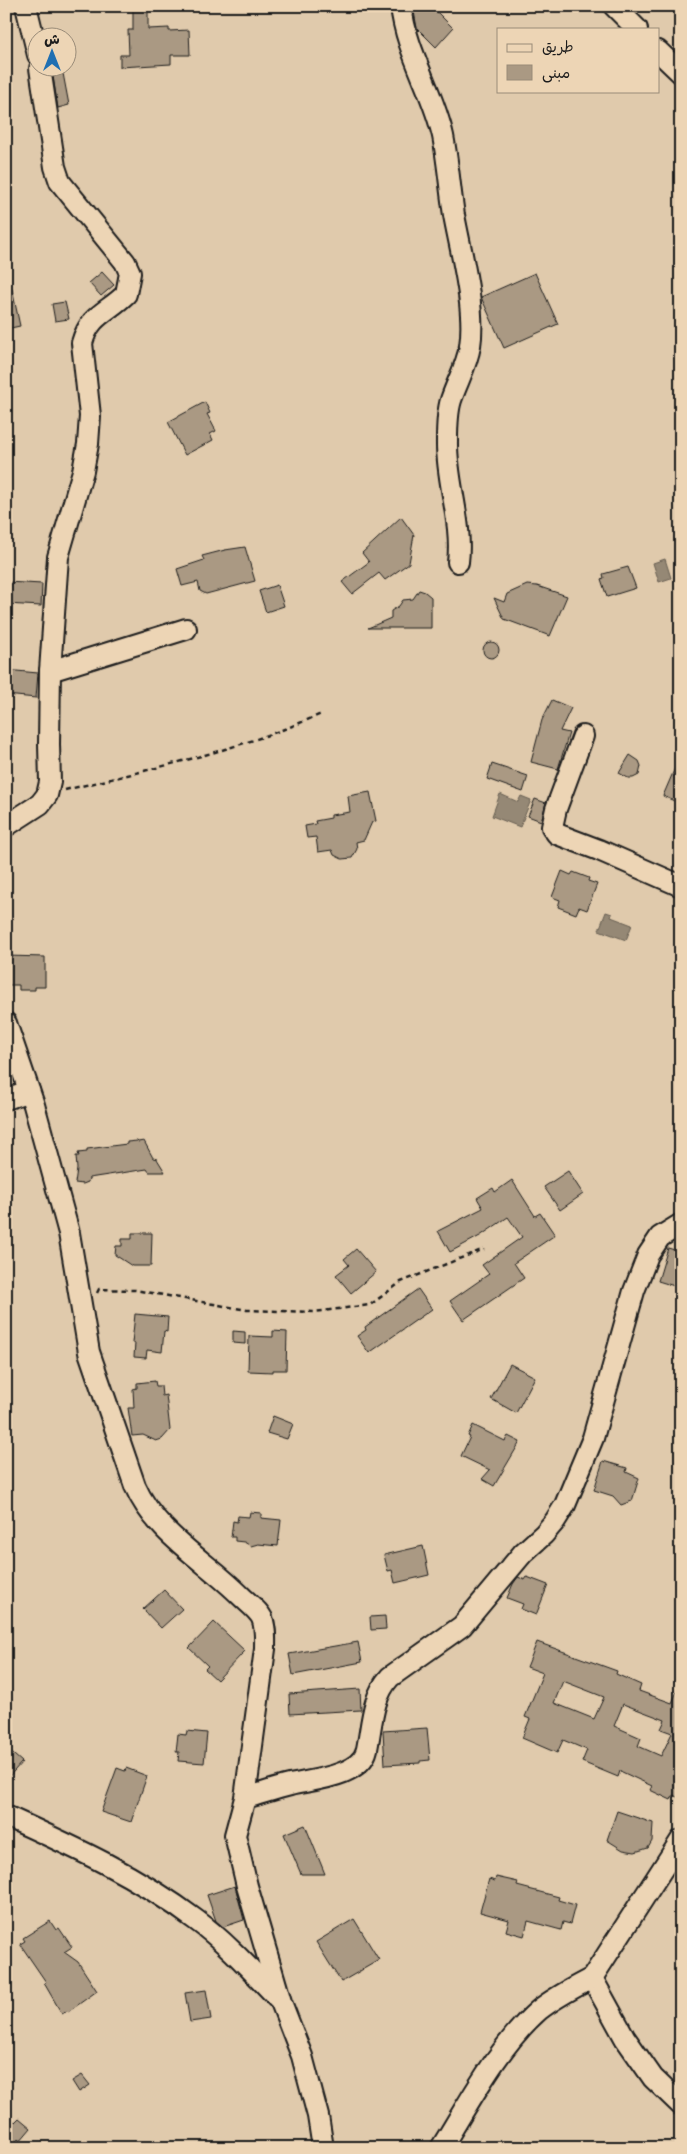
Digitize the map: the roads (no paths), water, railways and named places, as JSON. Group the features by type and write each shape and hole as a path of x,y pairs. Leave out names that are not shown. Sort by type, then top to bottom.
{"street":[{"path":"26,6 31,28"},
{"path":"401,6 413,54 443,136 467,290 471,330 470,346 467,360 451,401 447,421 449,477 456,515 458,562"},
{"path":"614,6 635,28"},
{"path":"660,53 681,73"},
{"path":"6,826 33,811 47,795 50,782 48,744 50,671 58,557 83,471 88,444 90,416 82,343 85,332 92,320 126,294 130,274 125,262 60,182 54,166 41,78"},
{"path":"50,671 186,629"},
{"path":"583,736 554,815 552,827 557,834 681,886"},
{"path":"6,1023 29,1090 69,1232 89,1352 143,1505 158,1522 212,1568 261,1616 265,1629 265,1649 245,1798 235,1835 281,2002 302,2056 318,2116 323,2148"},
{"path":"6,1099 29,1090"},
{"path":"245,1798 292,1784 320,1780 345,1771 359,1761 366,1752 369,1729 382,1685 390,1677 462,1626 523,1553 555,1521 565,1505 593,1438 634,1291 648,1255 660,1237 681,1224"},
{"path":"6,1816 67,1843 148,1887 196,1920 232,1951 281,2002"},
{"path":"441,2148 495,2063 516,2036 539,2011 567,1991 592,1978 681,1840"},
{"path":"592,1978 636,2054 653,2078 681,2105"}]}
